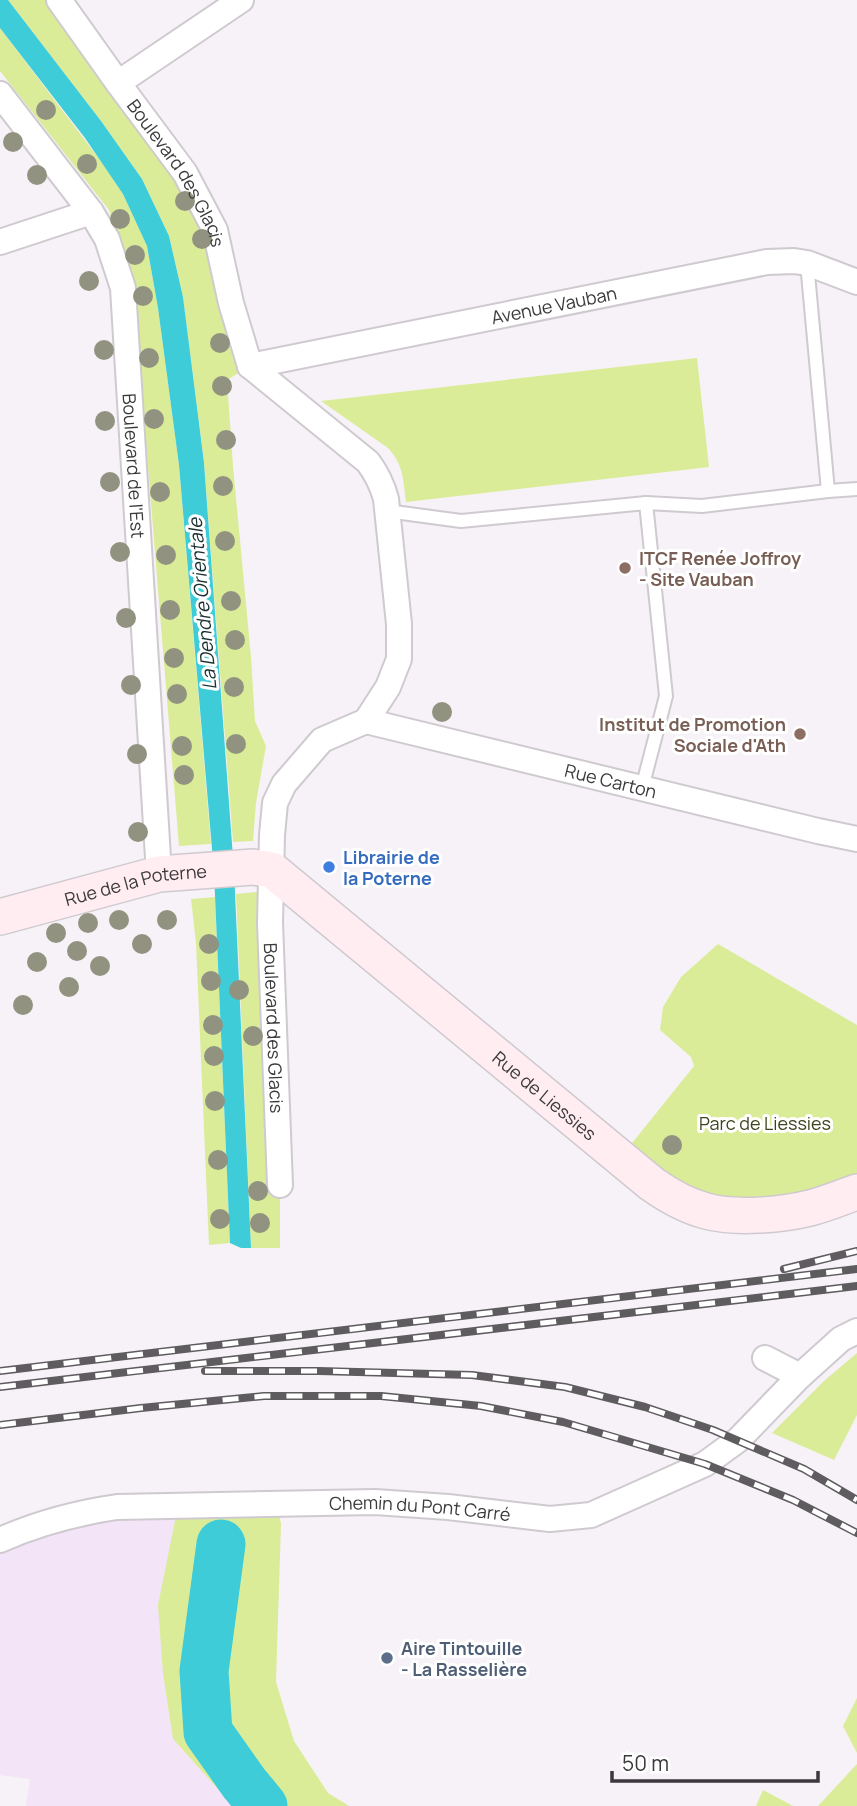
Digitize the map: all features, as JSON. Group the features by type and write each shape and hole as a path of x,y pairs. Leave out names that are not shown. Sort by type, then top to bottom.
{"street":[{"name":"Boulevard des Glacis","path":"59,0 185,173 215,230 230,303 250,366"},
{"path":"118,83 240,0"},
{"name":"Boulevard de l'Est","path":"0,94 91,212 107,239 123,288 176,873"},
{"path":"0,242 91,212"},
{"name":"Avenue Vauban","path":"250,366 766,262 807,263 857,282"},
{"path":"250,366 368,462 377,473 383,486 387,511 399,624 399,659 388,687 366,720 322,740 284,784 275,803 272,870"},
{"name":"Rue Carton","path":"366,720 857,839"},
{"name":"Rue de la Poterne","path":"0,918 176,873 253,867 272,870"},
{"name":"Boulevard des Glacis","path":"272,870 270,923 280,1185"},
{"name":"Rue de Liessies","path":"272,870 652,1184 682,1202 708,1212 769,1214 810,1208 857,1192"},
{"name":"Chemin du Pont Carré","path":"0,1540 56,1518 117,1507 375,1502 550,1519 591,1515 705,1464 738,1440 800,1376 841,1339 857,1331"},
{"path":"765,1358 800,1376"}],"lane":[{"path":"807,263 828,491"},
{"path":"387,511 461,521 646,503 702,506 857,489"},
{"path":"642,788 666,696 646,503"}],"shaded area":[{"path":"178,1506 163,1674 173,1739 233,1806 26,1806 30,1779 0,1775 0,1542"}],"green space":[{"path":"8,0 52,0 185,173 250,366 227,380 255,721 266,746 256,803 253,841 233,842 204,463 183,297 169,236 142,179"},
{"path":"0,28 106,168 123,194 147,246 179,465 211,844 179,846 133,284 109,210 0,71"},
{"path":"697,358 709,467 406,502 400,467 388,448 321,401"},
{"path":"257,892 280,1185 280,1248 251,1248 236,894"},
{"path":"215,897 230,1243 209,1245 196,943 191,899"},
{"name":"Parc de Liessies","path":"718,944 857,1025 857,1192 743,1215 620,1158 694,1066 691,1057 660,1030 663,1007 681,977"},
{"path":"857,1353 857,1415 834,1460 772,1433 824,1381"},
{"path":"277,1504 281,1524 276,1682 294,1741 328,1793 349,1806 233,1806 173,1739 163,1674 158,1605 178,1506"},
{"path":"857,1698 857,1753 843,1726"},
{"path":"857,1764 857,1806 818,1806"},
{"path":"763,1790 793,1806 756,1806"}],"water":[{"name":"La Dendre Orientale","path":"0,0 8,0 142,179 169,236 183,297 204,463 234,871 251,1248 241,1248 230,1243 214,872 179,465 147,246 123,194 85,138 0,28"}],"waterway":[{"path":"221,1544 204,1671 208,1732 263,1806"}],"railway":[{"path":"784,1269 857,1251"},
{"path":"0,1371 857,1269"},
{"path":"0,1387 857,1286"},
{"path":"205,1371 472,1375 565,1387 645,1407 713,1430 804,1469 857,1500"},
{"path":"0,1425 264,1396 381,1396 481,1406 563,1422 705,1464 793,1500 857,1533"}],"place":[{"name":"ITCF Renée Joffroy - Site Vauban","path":"625,568"},
{"name":"Institut de Promotion Sociale d'Ath","path":"800,734"},
{"name":"Librairie de la Poterne","path":"329,867"},
{"name":"Aire Tintouille - La Rasselière","path":"387,1658"}]}
